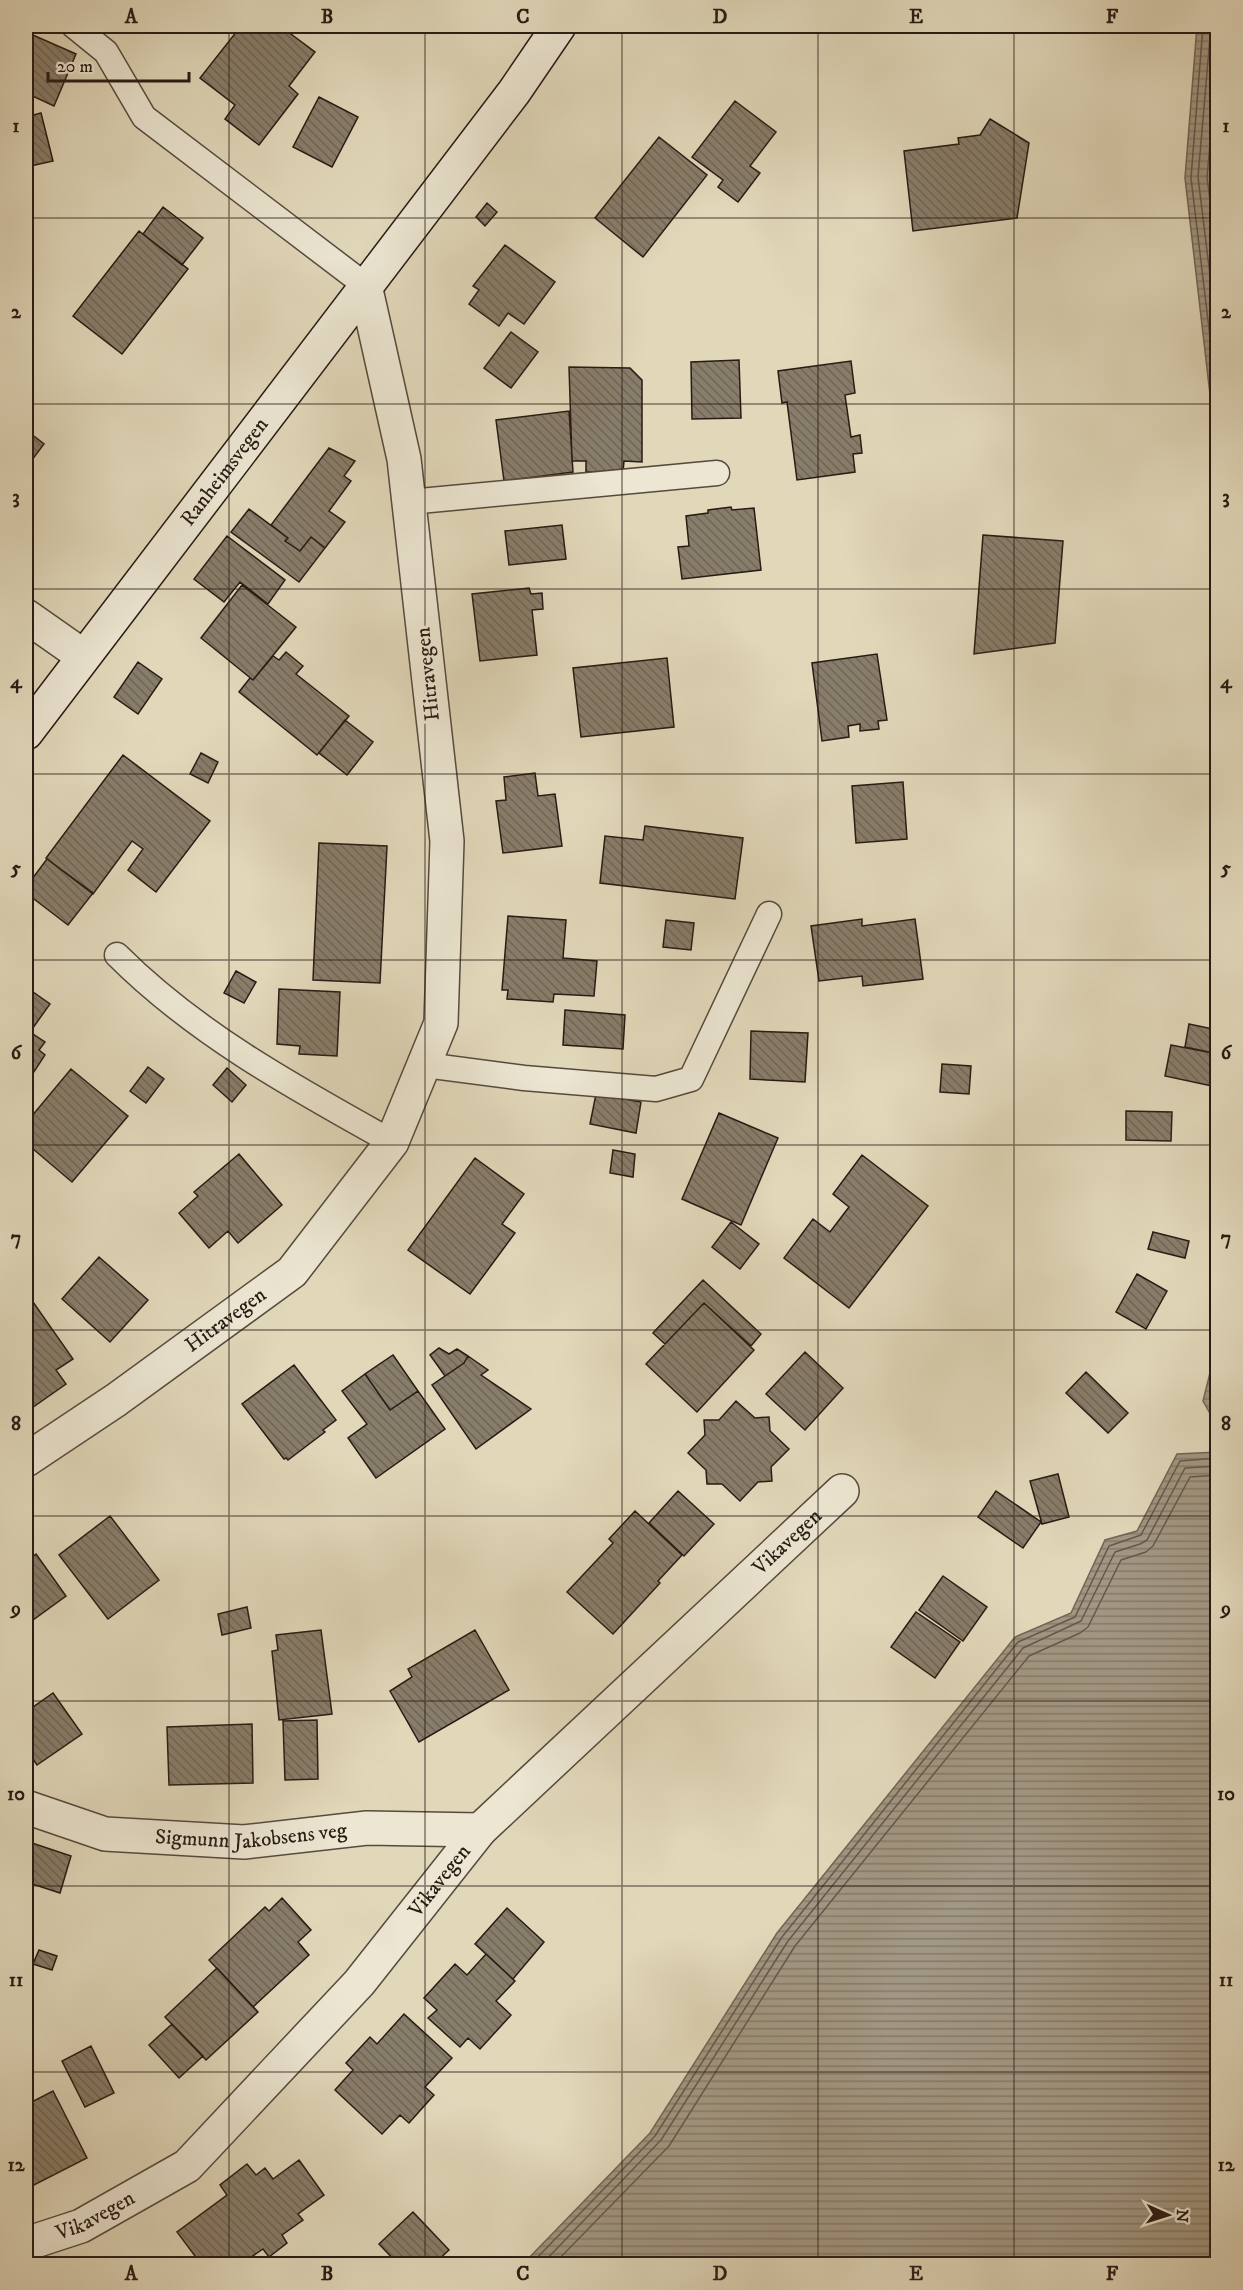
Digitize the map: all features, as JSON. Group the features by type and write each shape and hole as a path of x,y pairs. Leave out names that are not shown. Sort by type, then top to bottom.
{"street":[{"name":"Ranheimsvegen","path":"26,733 514,92 559,26"},
{"name":"Hitravegen","path":"26,1460 116,1400 292,1272 392,1142 441,1023 447,841 404,459 365,285"},
{"path":"26,616 83,657"},
{"name":"Vikavegen","path":"26,2244 81,2226 187,2166 359,1983 480,1830 842,1491"},
{"name":"Sigmunn Jakobsens veg","path":"26,1808 105,1834 244,1842 367,1828 480,1830"}],"lane":[{"path":"74,26 106,52 144,117 365,285"},
{"path":"409,502 717,473"},
{"path":"425,1065 524,1078 656,1089 691,1079 769,915"},
{"path":"117,955 172,1005 252,1061 392,1142"}],"water":[{"path":"1197,26 1218,26 1217,455 1185,178"},
{"path":"1217,1345 1217,1426 1203,1401"},
{"path":"1217,1452 1217,2264 523,2264 650,2133 777,1933 1015,1637 1071,1613 1105,1540 1137,1531 1177,1454"}],"building":[{"path":"241,26 280,26 315,52 289,86 298,94 259,145 225,119 235,105 200,78"},
{"path":"26,32 76,54 54,106 26,93"},
{"path":"319,97 358,117 332,167 293,147"},
{"path":"735,101 776,132 750,166 760,173 738,202 718,187 723,180 692,157"},
{"path":"41,113 53,161 26,167 26,117"},
{"path":"990,119 1029,143 1017,218 913,231 904,151 959,144 958,138 980,135"},
{"path":"659,137 707,175 643,257 595,218"},
{"path":"487,203 497,212 485,226 476,217"},
{"path":"163,207 203,238 182,265 143,234"},
{"path":"139,231 188,269 122,354 73,316"},
{"path":"505,245 555,282 524,324 508,313 499,326 469,304 479,290 473,286"},
{"path":"511,332 538,352 511,388 484,368"},
{"path":"739,360 741,418 692,419 691,362"},
{"path":"851,361 855,393 845,395 851,437 860,435 862,453 853,454 855,472 797,480 787,402 782,403 778,371"},
{"path":"569,367 630,368 642,380 642,462 624,461 623,472 586,472 586,461 572,461"},
{"path":"569,411 573,472 504,481 496,420"},
{"path":"26,430 44,444 26,468"},
{"path":"329,448 355,461 344,476 351,481 329,511 345,522 325,548 311,537 300,551 285,541 288,538 271,525"},
{"path":"731,507 732,510 754,508 761,570 682,579 678,547 689,546 686,516"},
{"path":"249,509 288,538 285,541 300,551 311,537 325,548 299,582 231,532"},
{"path":"562,525 566,559 509,565 505,531"},
{"path":"983,535 1063,541 1055,643 974,654"},
{"path":"227,536 285,580 268,604 240,582 224,602 194,579"},
{"path":"242,585 296,627 253,680 201,638"},
{"path":"529,588 531,594 542,593 543,609 532,610 537,655 480,661 472,594"},
{"path":"286,652 303,666 296,674 349,716 317,755 239,692 250,678 253,680 273,656 279,660"},
{"path":"877,654 887,720 878,721 879,729 860,731 860,724 848,726 849,737 822,741 812,663"},
{"path":"667,658 674,727 581,737 573,668"},
{"path":"138,662 162,679 138,714 114,697"},
{"path":"345,720 373,742 347,775 319,753"},
{"path":"201,753 218,762 208,783 190,774"},
{"path":"123,755 210,821 156,892 128,870 143,849 132,841 93,894 46,858"},
{"path":"535,773 538,796 555,794 562,846 503,853 496,801 506,800 504,777"},
{"path":"903,782 907,839 856,843 852,786"},
{"path":"645,826 743,838 735,899 600,883 605,836 643,840"},
{"path":"319,843 387,846 380,983 313,980"},
{"path":"47,859 93,893 68,925 26,893 26,887"},
{"path":"508,916 566,920 563,958 597,961 594,996 554,994 553,1002 507,999 508,990 502,990"},
{"path":"862,919 862,926 915,919 923,979 863,986 862,976 819,981 811,926"},
{"path":"666,920 694,923 691,950 663,947"},
{"path":"236,971 256,982 244,1003 224,993"},
{"path":"26,987 50,1004 30,1032 45,1042 39,1050 45,1055 26,1084"},
{"path":"279,989 340,992 337,1056 299,1054 300,1046 277,1044"},
{"path":"565,1010 625,1015 623,1049 563,1045"},
{"path":"1189,1024 1218,1030 1218,1054 1185,1047"},
{"path":"751,1031 808,1033 805,1082 750,1079"},
{"path":"1171,1045 1218,1054 1217,1087 1165,1076"},
{"path":"942,1064 971,1066 969,1094 940,1092"},
{"path":"148,1067 164,1079 146,1103 130,1091"},
{"path":"227,1068 246,1085 232,1102 213,1085"},
{"path":"71,1069 128,1116 72,1182 26,1143 26,1123"},
{"path":"596,1094 641,1102 636,1133 590,1124"},
{"path":"1126,1111 1172,1112 1171,1141 1126,1140"},
{"path":"719,1113 778,1138 741,1225 682,1199"},
{"path":"613,1150 635,1154 633,1177 610,1173"},
{"path":"239,1154 282,1205 238,1243 228,1231 209,1248 179,1213 198,1196 194,1192"},
{"path":"862,1155 928,1206 849,1308 784,1258 813,1219 830,1232 849,1207 833,1194"},
{"path":"475,1158 524,1194 502,1224 515,1233 470,1294 408,1250"},
{"path":"731,1222 759,1244 740,1269 712,1247"},
{"path":"1153,1232 1189,1241 1185,1258 1148,1249"},
{"path":"99,1257 148,1300 110,1342 62,1299"},
{"path":"1137,1274 1167,1291 1146,1329 1116,1312"},
{"path":"703,1280 761,1334 751,1346 704,1303 665,1344 653,1333"},
{"path":"26,1292 73,1359 56,1370 66,1384 29,1410 26,1405"},
{"path":"704,1303 754,1350 697,1412 646,1364"},
{"path":"439,1348 449,1354 457,1349 468,1356 464,1363 445,1376 430,1355"},
{"path":"805,1352 843,1388 805,1430 766,1394"},
{"path":"393,1355 418,1391 390,1410 365,1374"},
{"path":"468,1356 488,1370 481,1375 531,1409 476,1449 432,1385 464,1363"},
{"path":"294,1365 336,1420 323,1430 325,1432 288,1460 284,1459 242,1404"},
{"path":"1086,1372 1128,1413 1108,1433 1066,1393"},
{"path":"365,1374 390,1410 418,1391 445,1429 376,1478 348,1438 367,1424 342,1391"},
{"path":"736,1401 755,1418 769,1417 770,1431 789,1449 771,1467 772,1481 758,1482 740,1501 722,1484 707,1484 706,1470 688,1453 705,1435 704,1420 719,1420"},
{"path":"1058,1474 1069,1517 1042,1524 1030,1481"},
{"path":"678,1491 714,1524 684,1556 649,1523"},
{"path":"996,1491 1041,1522 1023,1548 978,1517"},
{"path":"635,1511 682,1555 658,1581 660,1583 613,1634 567,1592 613,1543 609,1539"},
{"path":"110,1516 159,1580 108,1619 59,1555"},
{"path":"36,1554 66,1596 26,1625 26,1562"},
{"path":"943,1576 987,1607 963,1641 919,1610"},
{"path":"247,1607 251,1628 222,1635 218,1614"},
{"path":"916,1612 960,1642 935,1678 891,1647"},
{"path":"321,1630 332,1714 279,1720 272,1651 278,1650 276,1635"},
{"path":"475,1630 509,1690 419,1742 390,1691 412,1677 408,1669"},
{"path":"53,1693 82,1734 37,1765 26,1749 26,1712"},
{"path":"317,1720 318,1779 285,1780 283,1721"},
{"path":"252,1724 253,1783 169,1785 167,1727"},
{"path":"26,1841 71,1856 60,1893 26,1882"},
{"path":"282,1898 311,1930 298,1942 309,1955 253,2007 209,1960 265,1907 269,1911"},
{"path":"507,1908 544,1942 513,1979 475,1944"},
{"path":"39,1950 57,1956 52,1970 33,1964"},
{"path":"486,1954 515,1981 496,2001 511,2015 480,2049 468,2038 460,2047 428,2018 437,2010 424,1998 455,1964 467,1975"},
{"path":"217,1968 258,2012 206,2060 165,2017"},
{"path":"404,2014 452,2058 425,2087 434,2095 409,2123 400,2115 382,2134 335,2090 353,2070 346,2063 370,2037 377,2044"},
{"path":"172,2024 203,2056 179,2078 149,2045"},
{"path":"91,2046 114,2093 85,2107 62,2061"},
{"path":"53,2091 87,2158 28,2188 26,2184 26,2105"},
{"path":"299,2160 324,2195 298,2214 303,2220 282,2235 287,2243 269,2257 263,2249 241,2264 201,2264 177,2232 227,2195 220,2185 247,2164 256,2175 265,2168 273,2179"},
{"path":"413,2212 449,2250 434,2264 398,2264 379,2244"}]}
